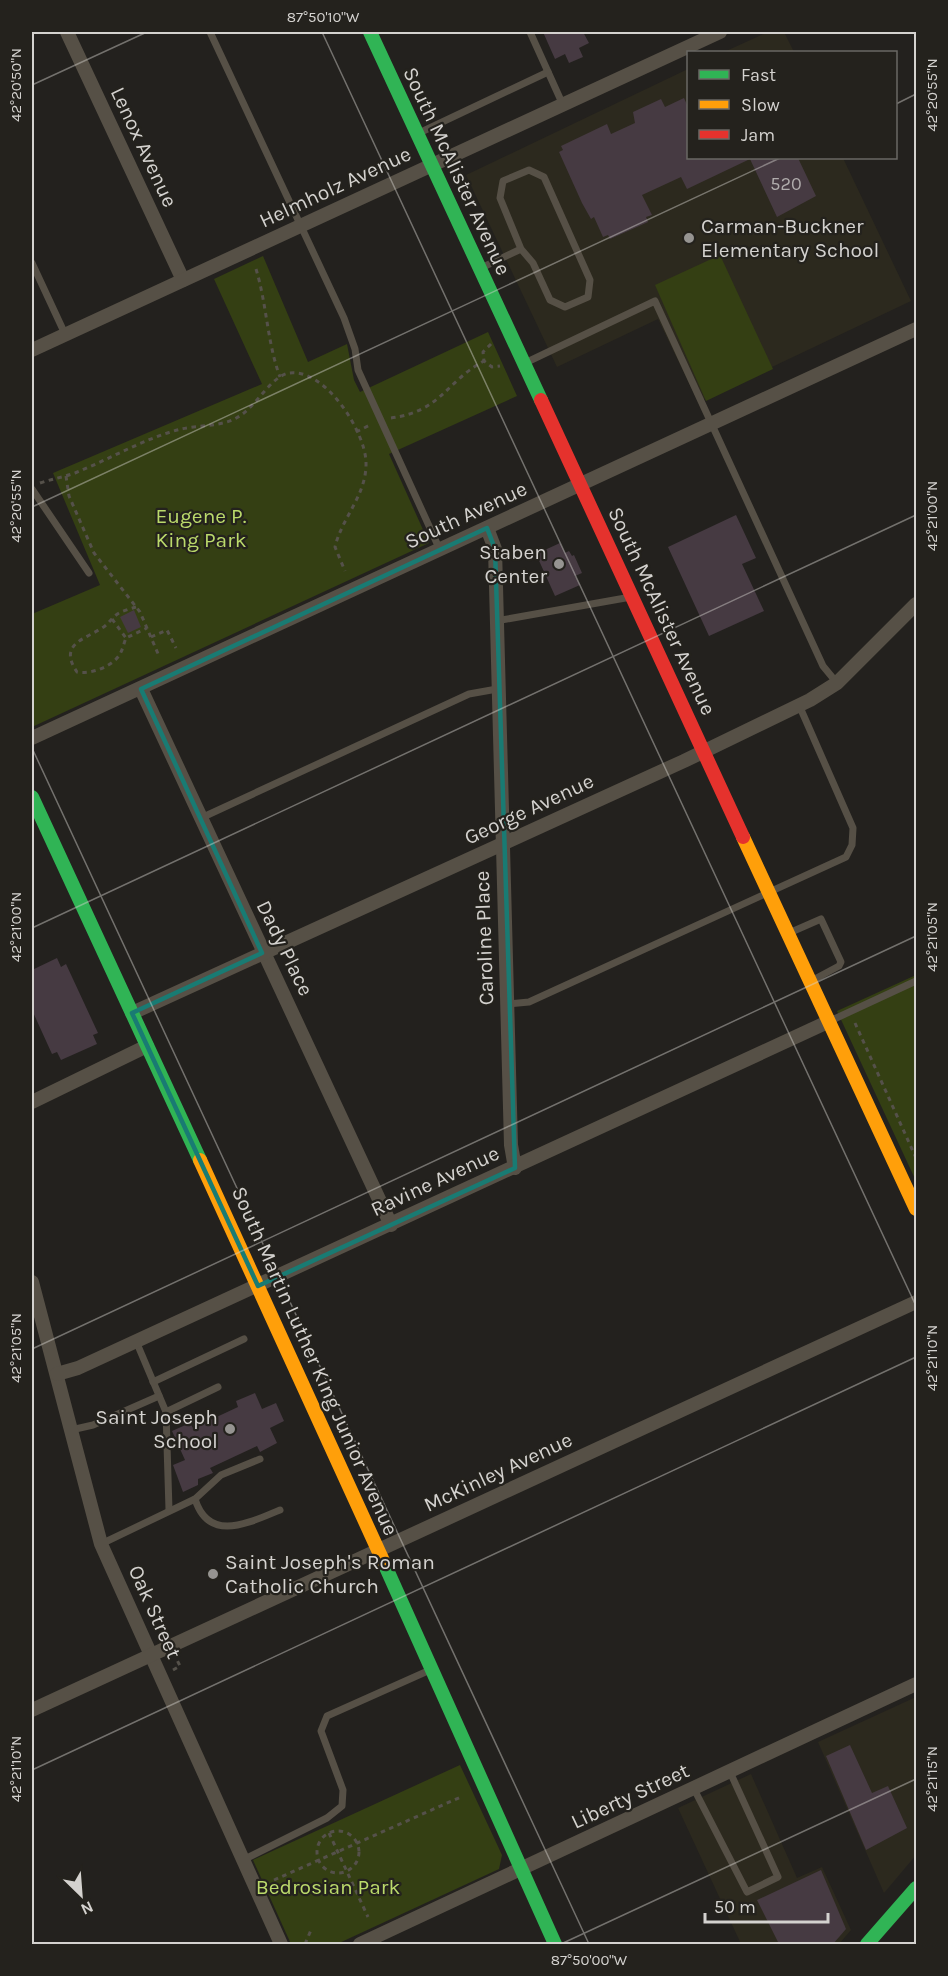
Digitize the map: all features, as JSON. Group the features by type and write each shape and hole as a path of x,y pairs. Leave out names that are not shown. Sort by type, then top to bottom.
{"street":[{"name":"Lenox Avenue","path":"67,32 183,280"},
{"name":"South McAlister Avenue","path":"370,32 916,1209"},
{"name":"Helmholz Avenue","path":"32,350 720,32"},
{"name":"South Avenue","path":"32,738 581,486 916,329"},
{"name":"Caroline Place","path":"487,528 495,549 511,1145 515,1168"},
{"name":"George Avenue","path":"132,1012 503,844 799,705 837,683 916,604"},
{"name":"Dady Place","path":"141,689 391,1225"},
{"name":"South Martin Luther King Junior Avenue","path":"32,797 258,1286 555,1944"},
{"name":"Ravine Avenue","path":"57,1374 78,1368 258,1286 830,1021"},
{"path":"32,1102 147,1046"},
{"name":"Oak Street","path":"32,1282 35,1310 57,1374 101,1544 281,1944"},
{"name":"McKinley Avenue","path":"32,1710 916,1302"},
{"name":"Liberty Street","path":"360,1944 916,1684"},
{"path":"867,1944 916,1888"}],"lane":[{"path":"210,32 344,318 355,349 358,370 440,550"},
{"path":"530,32 563,105"},
{"path":"416,134 548,72"},
{"path":"529,170 544,177 590,280 588,297 565,307 550,300 533,263 521,249 500,198 503,181 529,170"},
{"path":"479,269 521,249"},
{"path":"32,263 65,334"},
{"path":"523,364 655,302 823,666 837,683"},
{"path":"32,488 89,573"},
{"path":"496,621 632,597"},
{"path":"201,818 470,693 497,689"},
{"path":"507,1004 529,1002 842,859 848,854 853,839 849,817 799,705"},
{"path":"789,933 821,919 841,962 839,966 811,981"},
{"path":"830,1021 916,981"},
{"path":"153,1382 244,1339"},
{"path":"136,1341 166,1412 169,1510"},
{"path":"166,1412 218,1387"},
{"path":"71,1430 93,1425 159,1396"},
{"path":"101,1544 195,1499 221,1475 260,1459"},
{"path":"195,1499 207,1518 221,1527 239,1526 280,1510"},
{"path":"243,1860 327,1818 342,1806 343,1790 321,1731 327,1716 430,1669"},
{"path":"694,1789 747,1892 778,1877 730,1772"}],"path":[{"path":"256,269 264,297 272,354 280,377"},
{"path":"490,344 483,352 484,361 492,367 500,366"},
{"path":"356,432 381,420 409,415 432,405 470,369 484,361"},
{"path":"32,488 180,429 232,421 255,406 280,377 295,373 311,377 340,401 363,446 367,463 362,492 335,547 345,571"},
{"path":"66,476 69,496 94,553 136,607 159,657"},
{"path":"136,607 76,642 71,652 71,663 77,672 85,674 94,672 121,652 126,638 147,628"},
{"path":"112,619 126,638"},
{"path":"151,638 167,630 176,648"},
{"path":"855,1023 916,1158"},
{"path":"274,1880 463,1796"},
{"path":"329,1833 368,1917"},
{"path":"329,1833 348,1833 357,1843 358,1858 346,1871 336,1874 328,1872 319,1861 317,1848 323,1836 329,1833"},
{"path":"305,1944 311,1930"}],"highlighted area":[{"path":"487,528 495,549 515,1168 258,1286 132,1013 262,953 141,689"}],"shaded area":[{"path":"768,32 784,32 794,51 726,51"},
{"name":"Carman-Buckner Elementary School","path":"687,69 687,159 843,159 911,301 698,402 658,319 557,367 466,175"},
{"path":"916,1697 916,1855 884,1893 818,1742"},
{"path":"751,1774 797,1878 822,1867 851,1930 839,1944 741,1944 678,1808"}],"green space":[{"path":"720,255 773,369 706,401 655,285"},
{"name":"Eugene P. King Park","path":"263,256 308,362 347,344 354,380 360,392 488,332 517,396 389,454 429,543 32,727 32,614 100,585 53,473 262,384 214,279"},
{"path":"916,975 916,1181 837,1011"},
{"name":"Bedrosian Park","path":"460,1765 502,1855 499,1869 337,1944 291,1944 253,1860"}],"building":[{"path":"543,32 583,32 589,43 579,48 583,57 569,63 565,54 555,59"},
{"path":"684,98 687,105 687,159 750,159 687,189 681,177 642,195 652,215 646,217 648,222 610,239 608,235 603,237 594,217 591,219 582,203 559,152 563,150 561,146 607,124 611,134 635,123 633,112 661,99 665,107"},
{"path":"750,159 798,159 816,196 777,217"},
{"path":"736,515 756,558 742,564 764,611 709,636 668,547"},
{"name":"Staben Center","path":"560,543 565,553 569,551 572,556 574,555 582,573 575,576 580,585 555,596 536,554"},
{"path":"134,610 141,627 128,633 120,617"},
{"path":"57,958 61,967 66,964 98,1033 93,1035 97,1044 61,1060 57,1052 52,1054 32,1010 32,970"},
{"path":"255,1393 262,1409 276,1403 284,1421 270,1428 277,1443 260,1452 257,1446 210,1468 213,1473 198,1479 198,1485 183,1492 173,1465 185,1460 172,1431 190,1423 193,1428 238,1407 236,1401"},
{"path":"850,1745 872,1793 888,1786 907,1828 866,1850 826,1756"},
{"path":"821,1870 846,1929 833,1944 779,1944 757,1900"}],"traffic: fast":[{"path":"370,32 541,400"},
{"path":"32,797 200,1160"},
{"path":"384,1563 555,1944"},
{"path":"867,1944 916,1888"}],"traffic: slow":[{"path":"743,837 916,1209"},
{"path":"200,1160 384,1563"}],"traffic: jam":[{"path":"541,400 743,837"}],"place":[{"name":"Carman-Buckner Elementary School","path":"689,238"},
{"name":"Staben Center","path":"559,564"},
{"name":"Saint Joseph School","path":"230,1429"},
{"name":"Saint Joseph's Roman Catholic Church","path":"213,1574"}]}
